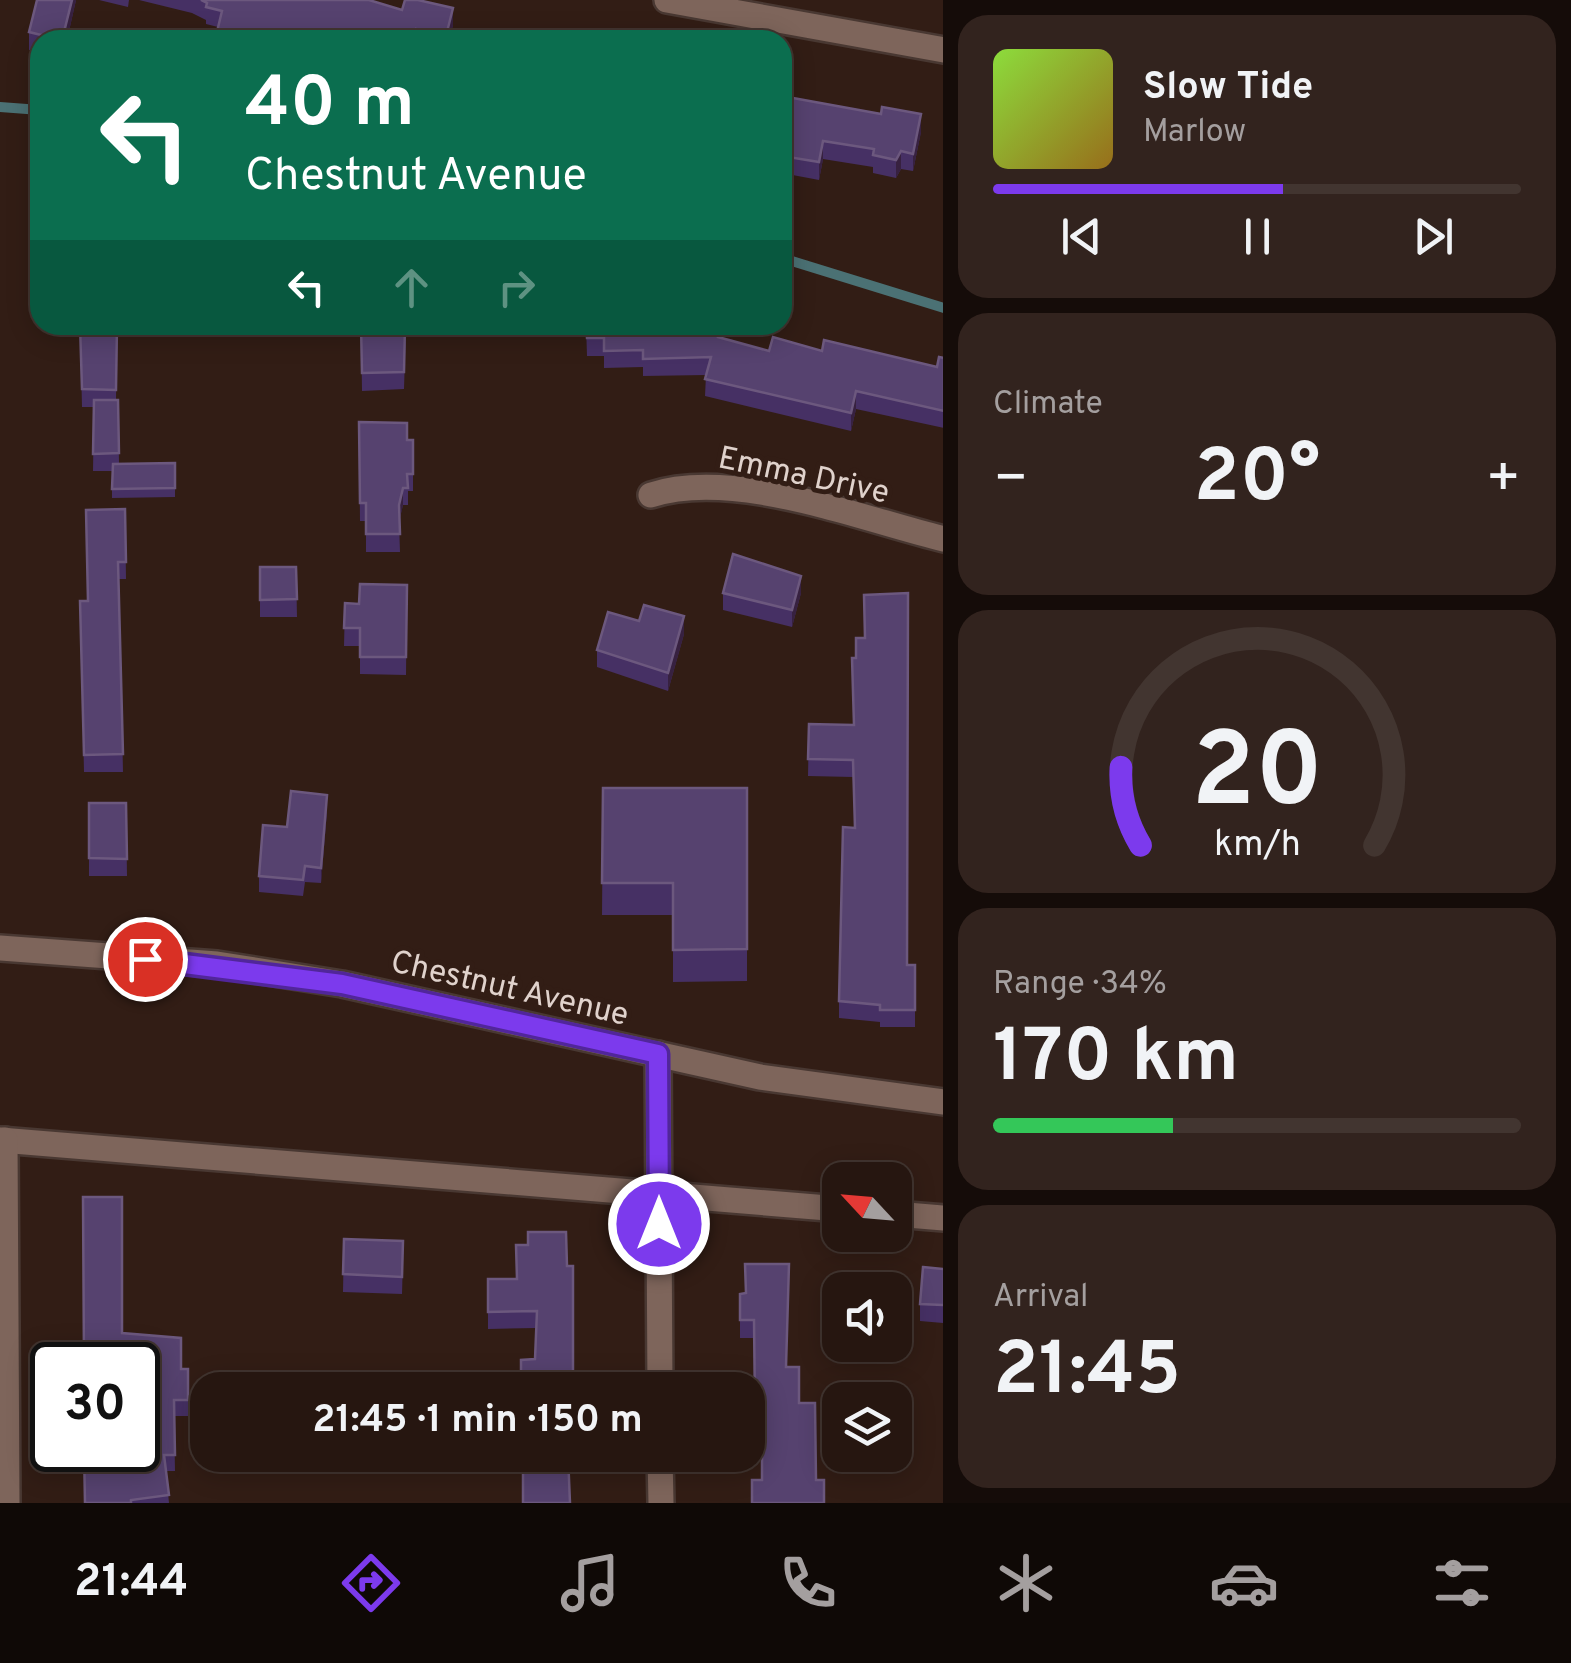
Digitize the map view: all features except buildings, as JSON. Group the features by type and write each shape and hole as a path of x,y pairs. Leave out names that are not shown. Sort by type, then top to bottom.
{"street":[{"path":"667,0 943,50"},
{"name":"Emma Drive","path":"651,495 700,484 732,486 943,539"},
{"name":"Chestnut Avenue","path":"0,948 218,964 342,984 760,1077 943,1102"},
{"path":"658,1054 660,1372"},
{"path":"7,1503 3,1140 822,1208"},
{"path":"912,1215 943,1218"},
{"path":"660,1472 660,1503"}],"waterway":[{"path":"0,107 30,109"},
{"path":"792,261 943,308"}],"route":[{"path":"145,959 218,964 342,984 658,1054 659,1224"}]}
